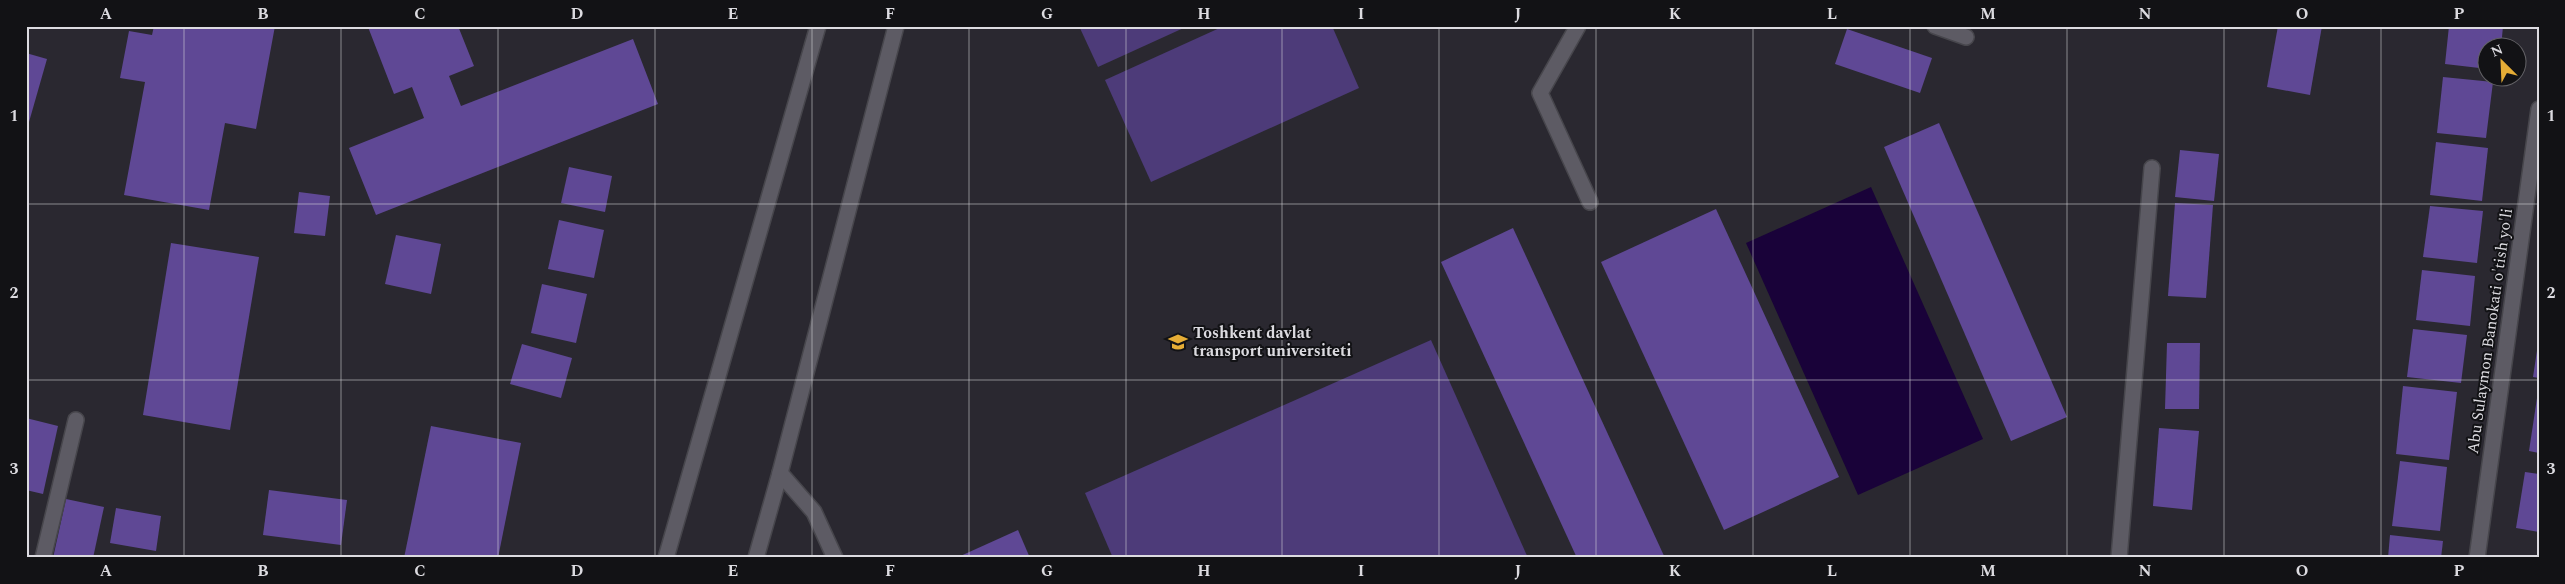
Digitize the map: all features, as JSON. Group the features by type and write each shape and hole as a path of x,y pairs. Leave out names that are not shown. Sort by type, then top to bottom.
{"street":[{"path":"666,558 818,26"},
{"path":"756,558 780,473 896,26"},
{"path":"1578,26 1540,93 1590,202"},
{"path":"1935,26 1966,37"},
{"name":"Abu Sulaymon Banokati o'tish yo'li","path":"2477,558 2539,109"},
{"path":"2119,558 2152,168"},
{"path":"42,558 76,420"},
{"path":"780,473 814,512 835,558"}],"shaded area":[{"path":"1079,26 1188,26 1098,67"},
{"path":"1224,26 1332,26 1359,88 1151,182 1105,80"},
{"path":"1871,187 1983,439 1858,495 1746,243"},
{"path":"1431,340 1528,558 1113,558 1085,493"}],"building":[{"path":"154,26 275,26 256,129 225,123 209,210 124,195 145,82 120,78 129,31 152,35"},
{"path":"458,26 474,66 449,76 461,106 633,39 658,104 376,215 349,148 424,118 412,87 394,94 368,27"},
{"path":"2278,26 2322,26 2310,95 2267,87"},
{"path":"2449,26 2503,26 2502,38 2478,38 2478,68 2445,64"},
{"path":"1847,29 1932,58 1920,93 1835,64"},
{"path":"26,53 47,59 27,129 26,129"},
{"path":"2443,77 2478,80 2478,88 2492,88 2486,138 2437,133"},
{"path":"1939,123 2067,417 2011,441 1884,147"},
{"path":"2436,142 2488,148 2482,201 2430,195"},
{"path":"2180,150 2219,154 2214,201 2175,197"},
{"path":"569,167 612,176 605,212 561,203"},
{"path":"299,192 330,196 325,236 294,233"},
{"path":"2175,203 2213,205 2206,298 2168,296"},
{"path":"2430,206 2483,211 2477,263 2423,257"},
{"path":"1716,209 1839,477 1724,530 1601,262"},
{"path":"559,220 604,230 594,278 548,269"},
{"path":"1513,228 1665,558 1577,558 1441,262"},
{"path":"396,235 441,244 431,294 385,284"},
{"path":"171,243 259,257 230,430 143,415"},
{"path":"2422,270 2475,276 2470,326 2416,320"},
{"path":"542,284 587,294 576,343 531,333"},
{"path":"2413,329 2467,335 2461,383 2407,377"},
{"path":"2167,343 2200,343 2199,409 2165,409"},
{"path":"522,344 572,358 561,398 510,384"},
{"path":"2539,344 2539,378 2533,377"},
{"path":"2403,386 2457,392 2449,460 2396,454"},
{"path":"2537,398 2539,398 2539,453 2529,451"},
{"path":"26,418 58,426 43,494 26,490"},
{"path":"431,426 521,443 498,558 404,558"},
{"path":"2159,428 2199,431 2192,510 2153,506"},
{"path":"2400,461 2447,467 2440,531 2392,526"},
{"path":"2525,472 2539,474 2539,532 2516,528"},
{"path":"269,490 347,500 341,545 263,535"},
{"path":"66,499 104,507 93,558 53,558"},
{"path":"116,508 161,516 156,551 110,543"},
{"path":"1018,530 1030,558 956,558"},
{"path":"2390,535 2443,541 2441,558 2388,558"}],"place":[{"name":"Toshkent davlat transport universiteti","path":"1178,342"}]}
